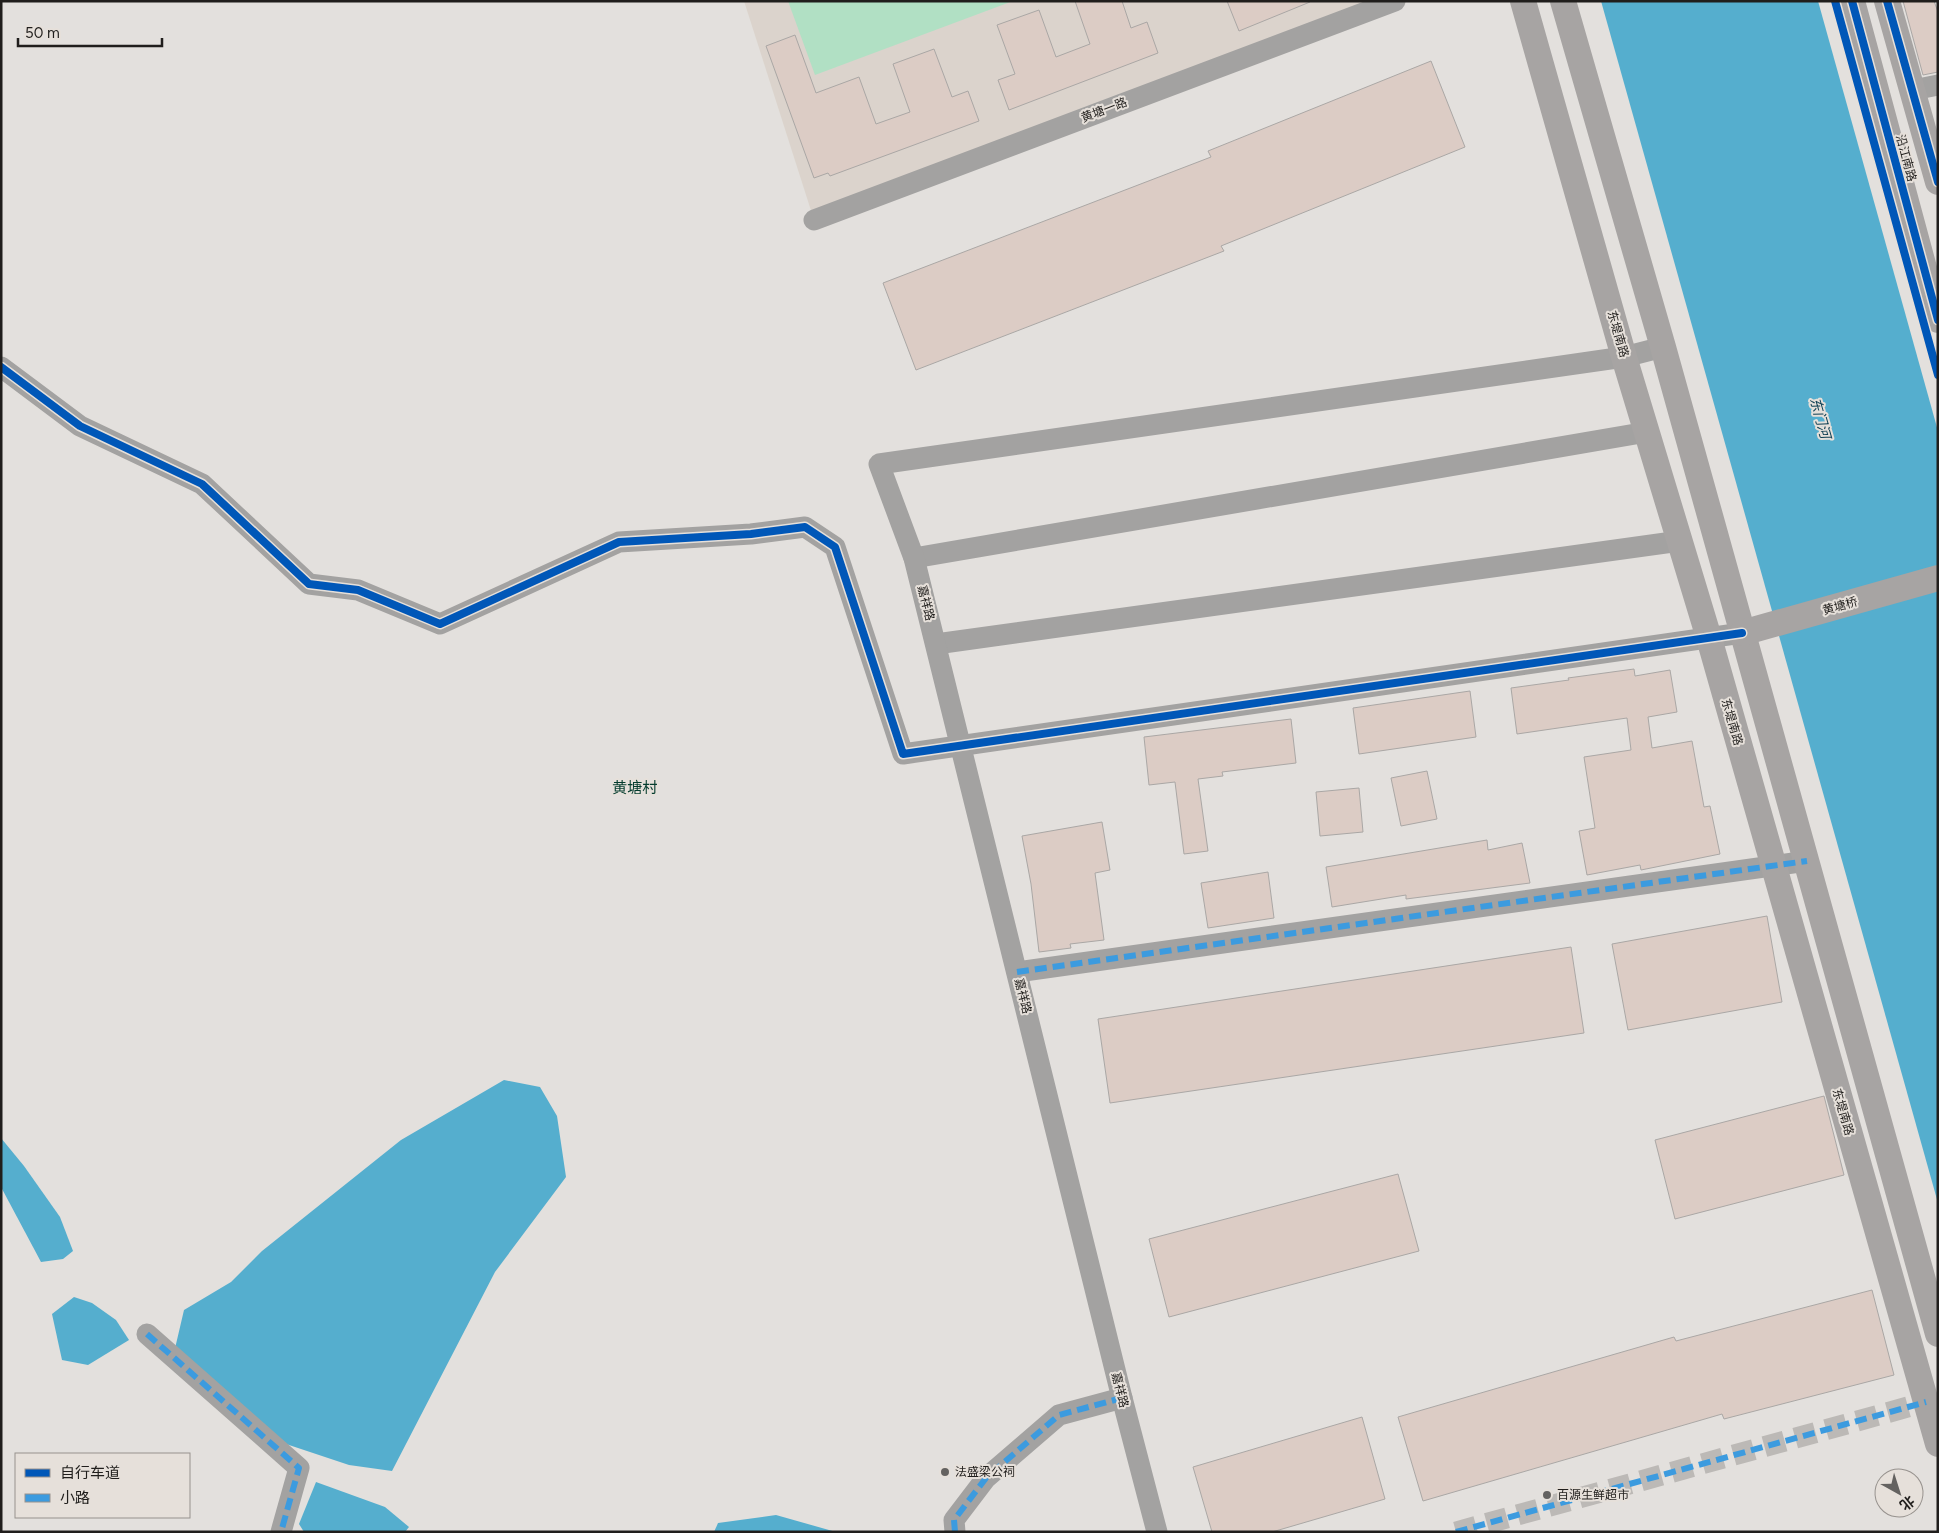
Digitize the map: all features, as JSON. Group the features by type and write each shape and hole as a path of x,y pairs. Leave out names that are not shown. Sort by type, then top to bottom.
{"main road":[{"name":"东堤南路","path":"1523,1 1624,357 1709,638 1938,1444"},
{"path":"1563,1 1663,347 1938,1334"},
{"name":"沿江南路","path":"1852,1 1938,320"},
{"name":"沿江南路","path":"1887,1 1938,182"},
{"name":"黄塘桥","path":"1742,633 1938,578"}],"street":[{"name":"黄塘一路","path":"814,220 1395,1"},
{"path":"1913,90 1938,85"},
{"path":"1624,357 1663,347"},
{"name":"嘉祥路","path":"1158,1532 1122,1398 914,558 879,464 1624,357"},
{"path":"1,367 80,426 202,484 309,584 358,590 440,624 619,542 751,534 805,527 835,547 903,754 1742,633"},
{"path":"914,558 1647,432"},
{"path":"936,644 1680,540"},
{"path":"1017,972 1807,862"},
{"path":"147,1334 299,1468 281,1532"},
{"path":"955,1532 954,1520 986,1478 1059,1415 1122,1398"}],"shaded area":[{"path":"744,1 1395,1 814,220"}],"green space":[{"path":"788,1 1013,1 815,75"}],"water":[{"name":"东门河","path":"1601,1 1818,1 1938,431 1938,1203"},
{"path":"504,1080 540,1087 557,1116 566,1177 495,1272 392,1471 349,1465 262,1436 173,1357 184,1310 231,1282 262,1251 401,1140"},
{"path":"1,1138 24,1166 60,1217 73,1251 63,1259 41,1262 1,1187"},
{"path":"74,1297 92,1303 116,1320 129,1340 88,1365 62,1360 52,1314"},
{"path":"316,1482 385,1507 409,1527 405,1532 304,1532 299,1524"},
{"path":"776,1515 836,1532 714,1532 718,1523"}],"building":[{"path":"1075,1 1122,1 1131,28 1147,22 1158,53 1009,110 998,80 1015,74 997,25 1039,10 1056,57 1090,44"},
{"path":"1227,1 1310,1 1310,2 1239,31"},
{"path":"1903,1 1934,1 1938,12 1938,72 1923,75"},
{"path":"795,35 816,93 859,77 876,124 910,112 893,64 934,49 952,97 968,91 979,121 830,176 828,173 814,178 766,46"},
{"path":"1431,61 1465,147 1221,246 1224,251 916,370 883,283 1211,157 1208,151"},
{"path":"1634,669 1635,676 1670,670 1677,712 1648,717 1652,748 1692,741 1704,807 1710,806 1720,854 1641,870 1640,865 1587,875 1579,831 1595,828 1584,757 1631,750 1627,718 1517,734 1511,688"},
{"path":"1470,691 1476,737 1359,754 1353,708"},
{"path":"1291,719 1296,763 1222,772 1223,776 1198,779 1208,851 1184,854 1175,782 1149,785 1144,737"},
{"path":"1427,771 1437,819 1401,826 1391,778"},
{"path":"1359,788 1363,832 1320,836 1316,792"},
{"path":"1102,822 1110,870 1095,873 1104,940 1070,944 1071,948 1039,952 1031,884 1022,836"},
{"path":"1487,840 1488,850 1522,843 1530,883 1406,899 1406,895 1332,907 1326,867"},
{"path":"1268,872 1274,918 1208,928 1201,883"},
{"path":"1767,916 1782,1002 1628,1030 1612,944"},
{"path":"1571,947 1584,1033 1110,1103 1098,1019"},
{"path":"1824,1096 1844,1175 1675,1219 1655,1140"},
{"path":"1398,1174 1419,1251 1169,1317 1149,1239"},
{"path":"1872,1290 1894,1375 1724,1419 1722,1414 1423,1501 1398,1417 1674,1337 1676,1341"},
{"path":"1362,1417 1385,1499 1272,1532 1212,1532 1193,1467"}],"tunnel":[{"path":"1456,1532 1926,1402"}],"marked path":[{"path":"1017,972 1807,861"},
{"path":"147,1334 299,1468 281,1532"},
{"path":"955,1532 954,1520 986,1478 1059,1415 1122,1398"},
{"path":"1456,1532 1926,1402"}],"cycle path":[{"path":"1835,1 1938,375"},
{"path":"1852,1 1938,320"},
{"path":"1887,1 1938,182"},
{"path":"1,367 80,426 202,484 309,584 358,590 440,624 619,542 751,534 805,527 835,547 903,754 1742,633"}],"place":[{"name":"法盛梁公祠","path":"945,1472"},
{"name":"百源生鲜超市","path":"1547,1495"}],"district":[{"name":"黄塘村","path":"635,788"}]}
